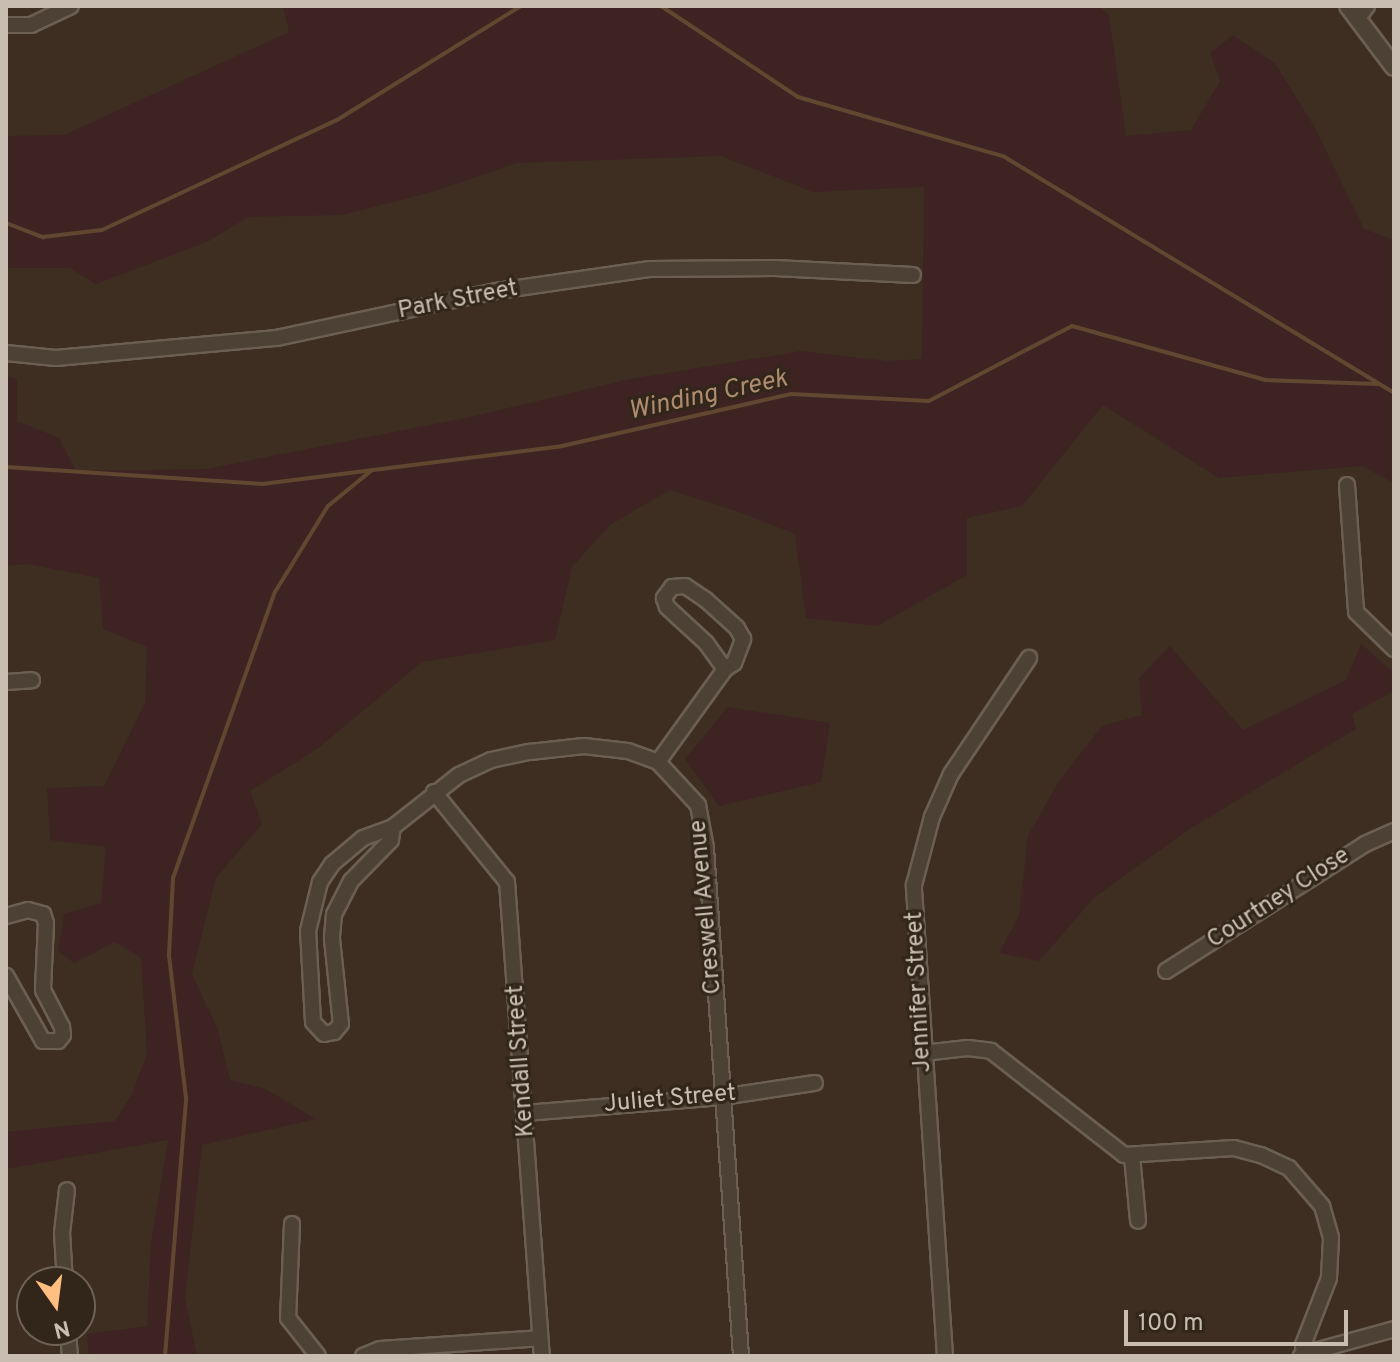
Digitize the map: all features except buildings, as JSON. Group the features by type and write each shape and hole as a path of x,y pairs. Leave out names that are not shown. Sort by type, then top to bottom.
{"street":[{"path":"6,25 37,23 71,6"},
{"path":"1358,10 1394,67"},
{"name":"Park Street","path":"6,353 56,358 277,338 497,291 650,269 775,268 913,275"},
{"path":"1347,485 1356,612 1394,649"},
{"path":"658,762 725,669 739,655 743,639 740,632 690,588 672,587 664,598 667,607 706,643 725,669"},
{"name":"Jennifer Street","path":"945,1356 914,885 932,817 951,774 1029,658"},
{"path":"6,682 32,680"},
{"name":"Creswell Avenue","path":"393,827 391,840 351,881 334,914 332,939 341,1024 334,1032 324,1034 313,1022 308,931 313,901 332,864 363,838 382,828 393,827 434,792 491,760 584,746 628,751 658,762 698,805 704,827 741,1356"},
{"name":"Kendall Street","path":"434,792 507,882 542,1356"},
{"name":"Courtney Close","path":"1166,971 1365,844 1394,831"},
{"path":"6,916 28,910 43,914 46,923 43,990 62,1027 63,1035 58,1041 43,1041 6,976"},
{"path":"923,1053 968,1048 991,1051 1111,1146 1132,1156 1247,1150 1289,1168 1314,1194 1328,1226 1331,1263 1325,1291 1303,1345 1302,1355 1394,1329"},
{"name":"Juliet Street","path":"525,1113 722,1097 815,1083"},
{"path":"1132,1156 1138,1221"},
{"path":"64,1266 62,1233 67,1190"},
{"path":"292,1224 288,1318 318,1356"},
{"path":"363,1356 380,1349 540,1338"}],"shaded area":[{"path":"283,6 1098,6 1109,15 1126,136 1191,130 1220,81 1210,53 1233,35 1275,63 1315,128 1364,229 1394,240 1394,483 1362,466 1219,478 1103,405 1022,506 967,518 967,575 877,626 806,618 795,534 742,513 670,490 610,525 572,567 555,640 422,662 317,749 250,791 262,824 216,878 192,974 218,1030 230,1080 266,1089 316,1119 202,1145 185,1298 197,1356 89,1356 88,1346 96,1346 96,1333 147,1326 151,1243 168,1140 6,1169 6,1132 115,1121 132,1094 147,1054 141,958 115,942 74,963 58,951 64,914 101,903 106,847 50,840 47,788 104,786 145,703 147,647 103,629 99,578 28,564 6,566 6,376 17,379 17,421 59,438 76,471 206,469 470,417 630,379 801,351 887,361 922,359 924,187 813,192 721,156 517,163 432,192 342,215 248,217 207,242 96,284 70,268 6,268 6,136 64,135 289,32"},
{"path":"1361,644 1394,673 1394,691 1352,714 1356,729 1188,830 1094,898 1039,961 999,953 1019,916 1028,836 1059,781 1102,726 1142,715 1139,678 1170,646 1243,730 1346,680"},
{"path":"728,707 830,723 821,782 719,806 685,759"}],"waterway":[{"path":"6,223 43,237 102,230 337,120 521,6"},
{"path":"661,6 798,97 1003,156 1394,393"},
{"name":"Winding Creek","path":"6,467 262,484 562,446 791,394 929,401 1072,326 1265,380 1378,384"},
{"path":"165,1356 186,1098 169,955 173,878 275,592 328,506 372,470"}]}
